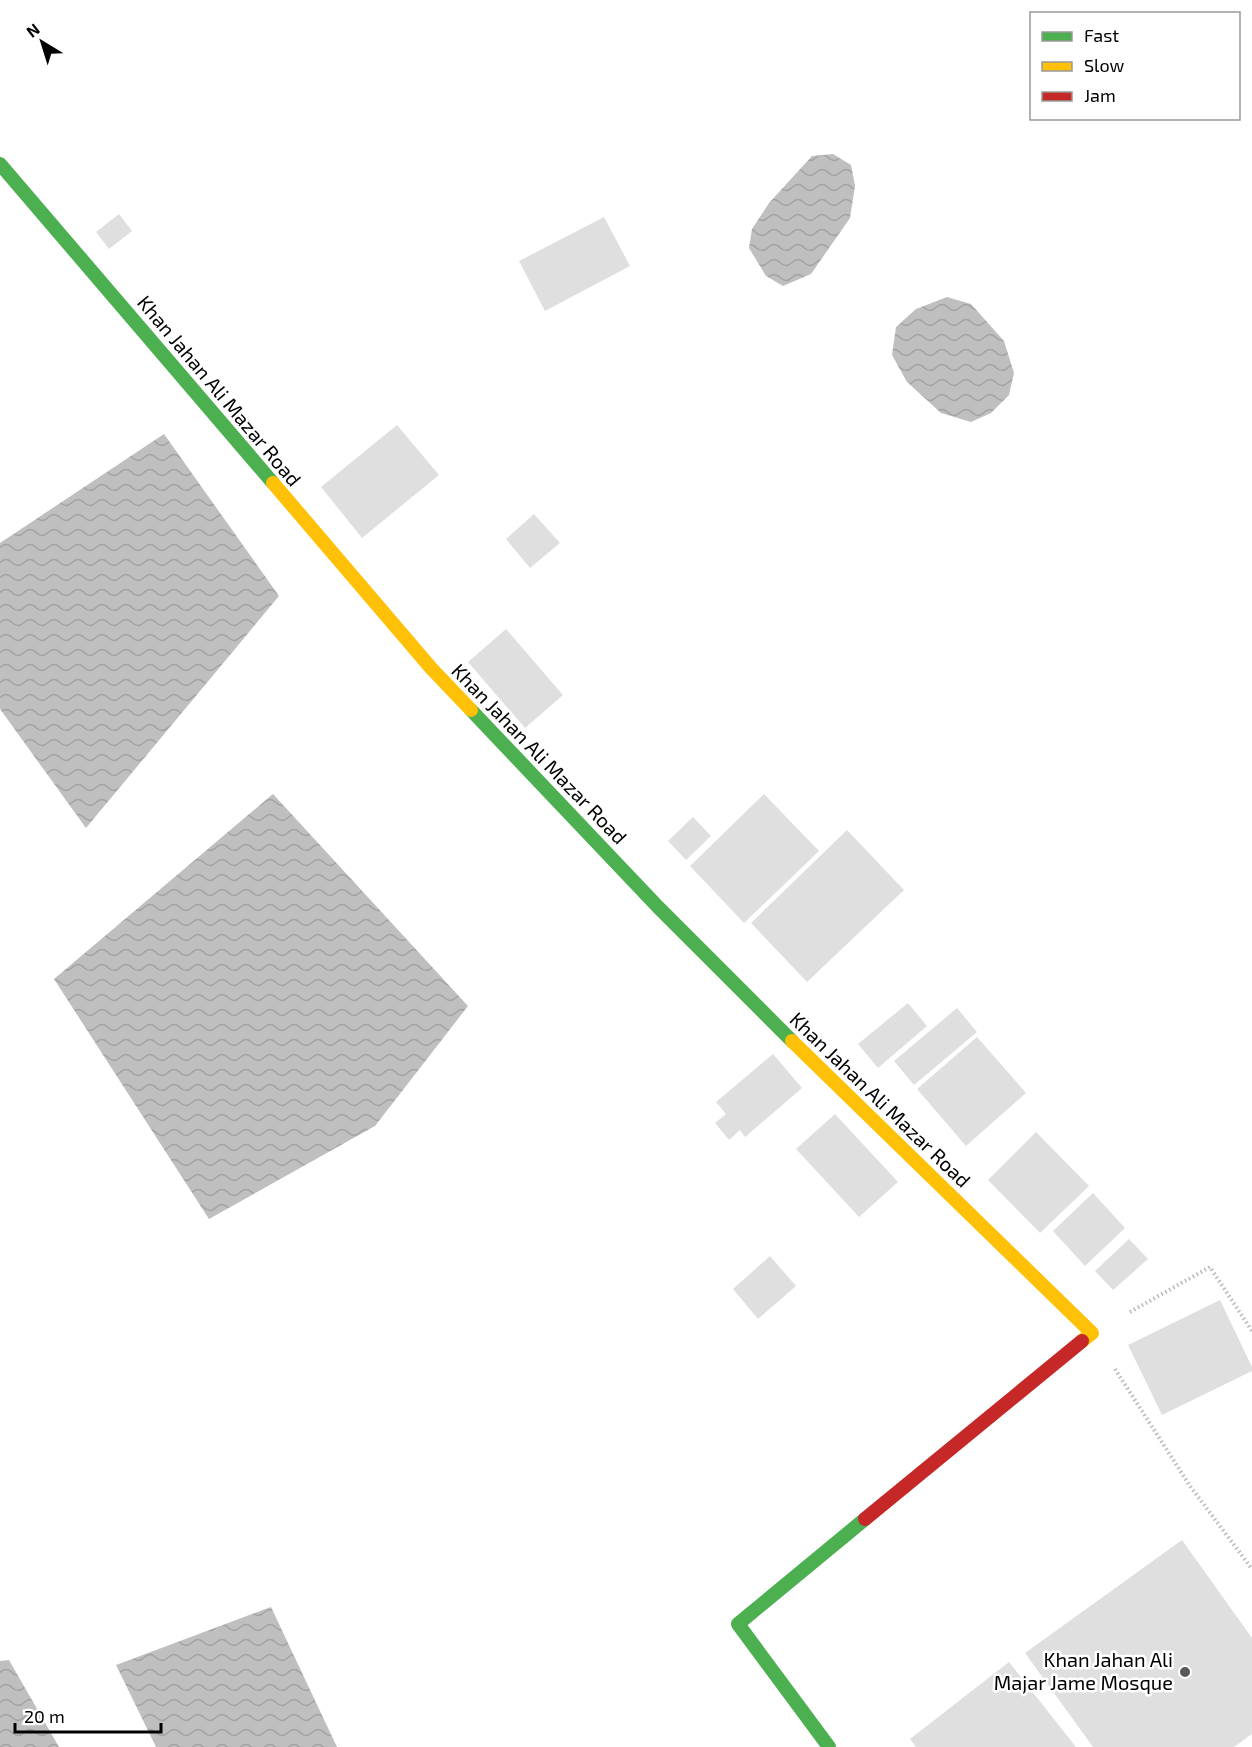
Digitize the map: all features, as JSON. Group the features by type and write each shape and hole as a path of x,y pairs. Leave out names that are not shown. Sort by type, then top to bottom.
{"street":[{"name":"Khan Jahan Ali Mazar Road","path":"0,164 431,668 658,907 856,1104 1092,1333"},
{"path":"829,1747 738,1624 1092,1333"}],"path":[{"path":"1252,1331 1210,1267 1092,1333 1190,1486 1252,1569"}],"water":[{"path":"833,154 851,165 855,186 850,218 811,274 783,286 766,276 749,248 752,229 769,203 812,156"},
{"path":"947,297 971,304 1004,341 1014,373 1009,395 991,413 971,422 941,413 907,382 892,355 896,327 916,309"},
{"path":"164,434 279,596 86,828 0,709 0,543"},
{"path":"273,794 468,1006 375,1126 209,1219 54,979"},
{"path":"271,1607 337,1747 156,1747 116,1665"},
{"path":"9,1660 59,1747 0,1747 0,1661"}],"building":[{"path":"119,214 132,231 109,249 96,232"},
{"path":"604,217 630,266 545,311 519,261"},
{"path":"397,425 439,475 362,538 321,487"},
{"path":"534,514 560,543 530,568 506,539"},
{"path":"506,629 563,695 525,728 468,662"},
{"path":"764,794 819,851 744,923 690,866"},
{"path":"693,817 711,836 686,860 668,841"},
{"path":"847,830 904,890 807,982 751,923"},
{"path":"908,1003 927,1026 878,1068 858,1044"},
{"path":"957,1008 977,1032 914,1085 894,1061"},
{"path":"977,1037 1026,1093 966,1146 917,1089"},
{"path":"773,1054 802,1088 745,1137 740,1130 729,1140 715,1123 726,1114 716,1102"},
{"path":"835,1114 898,1182 859,1217 796,1149"},
{"path":"1036,1132 1089,1186 1040,1233 988,1180"},
{"path":"1093,1193 1125,1228 1085,1266 1053,1231"},
{"path":"1129,1239 1148,1259 1113,1290 1095,1271"},
{"path":"770,1256 796,1286 758,1319 733,1289"},
{"path":"1220,1300 1252,1371 1162,1415 1128,1345"},
{"path":"1182,1540 1252,1638 1252,1734 1234,1747 1093,1747 1025,1653"},
{"path":"1009,1662 1076,1747 916,1747 910,1739"}],"traffic: fast":[{"path":"0,164 273,483"},
{"path":"471,710 658,907 792,1041"},
{"path":"829,1747 738,1624 865,1519"}],"traffic: slow":[{"path":"273,483 431,668 471,710"},
{"path":"792,1041 1092,1333 1082,1341"}],"traffic: jam":[{"path":"865,1519 1082,1341"}],"place":[{"name":"Khan Jahan Ali Majar Jame Mosque","path":"1185,1672"}]}
